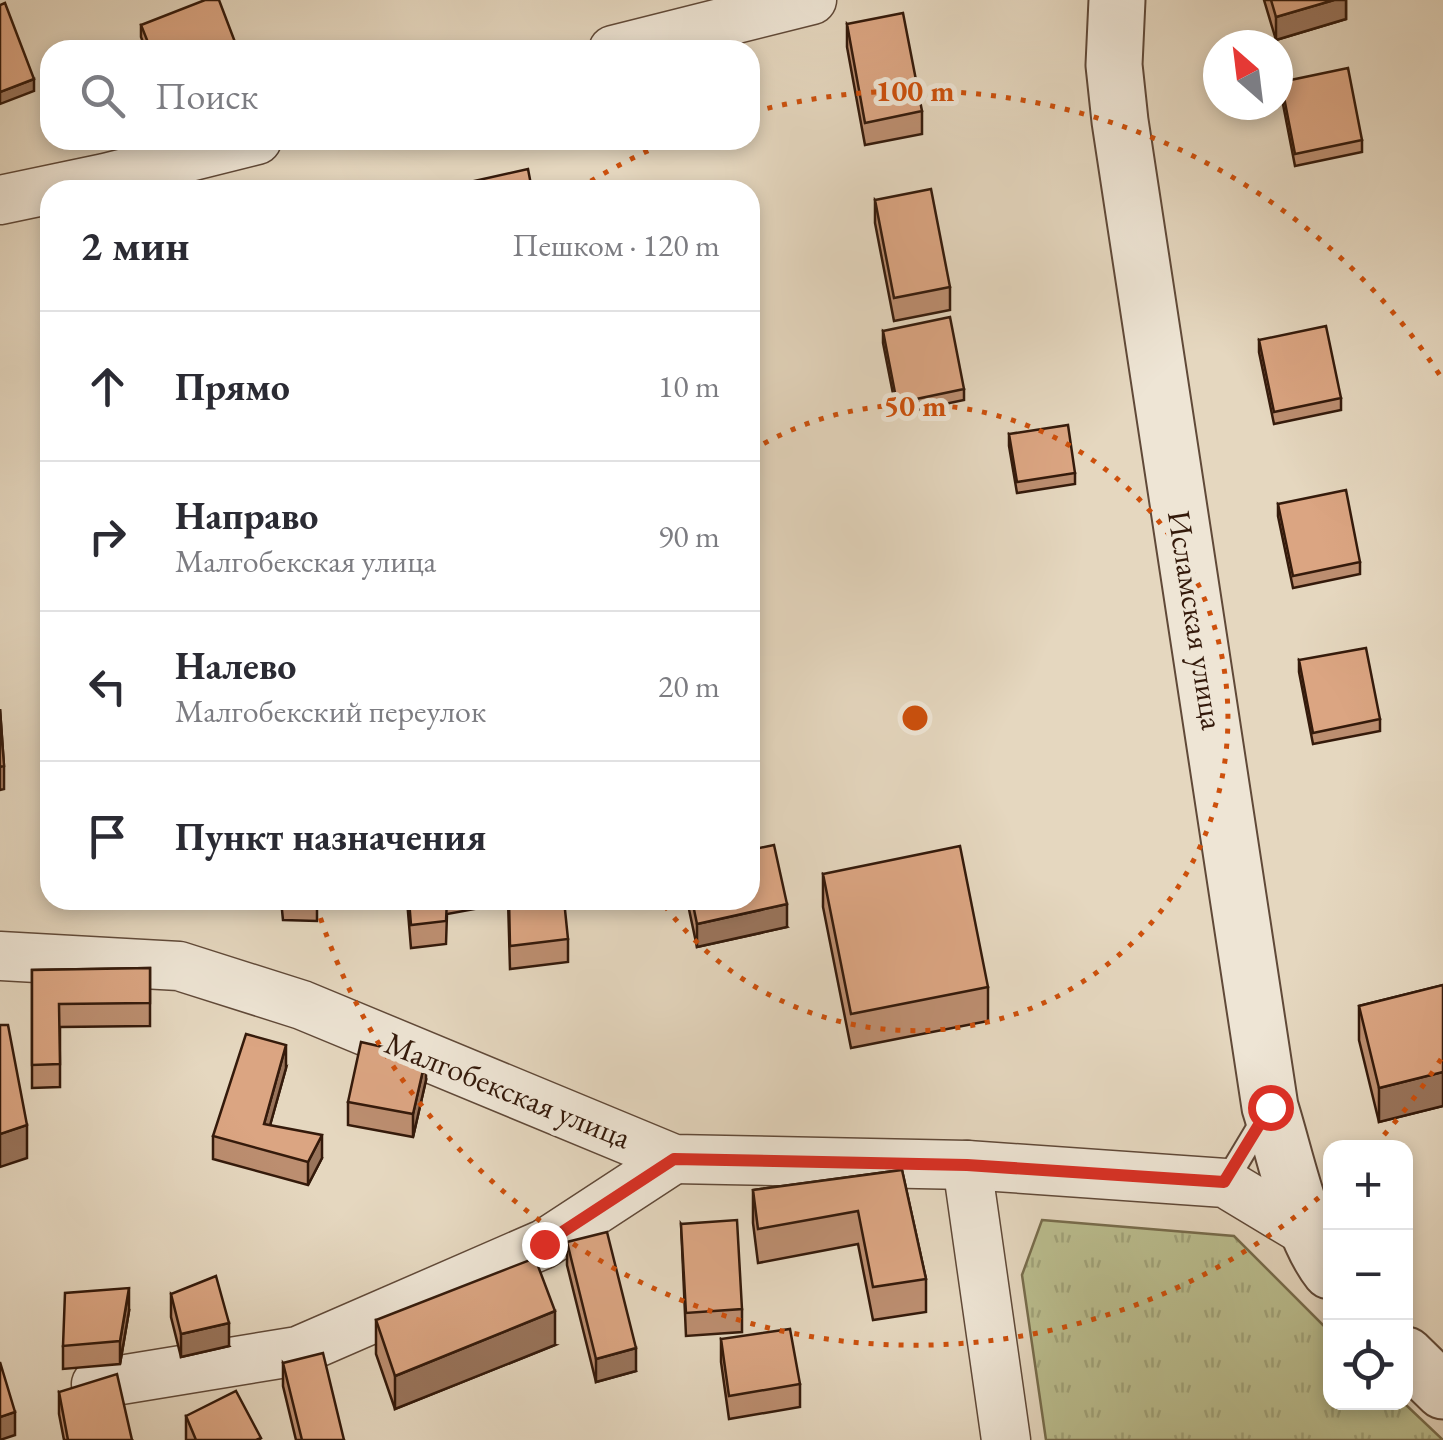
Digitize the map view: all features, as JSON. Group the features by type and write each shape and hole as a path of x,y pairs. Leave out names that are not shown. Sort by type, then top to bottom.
{"street":[{"path":"654,40 812,0"},
{"name":"Исламская улица","path":"1116,0 1114,65 1120,122 1270,1107 1320,1252"},
{"path":"95,180 217,150"},
{"path":"0,200 40,192"},
{"name":"Малгобекская улица","path":"0,956 179,966 302,1005 674,1159 967,1165 1224,1182 1320,1252"},
{"path":"96,1384 298,1351 544,1244 674,1159"},
{"path":"967,1165 1006,1440"}],"lane":[{"path":"1224,1182 1270,1107"}],"green space":[{"path":"1042,1220 1234,1236 1323,1325 1323,1410 1411,1410 1443,1440 1046,1440 1022,1275"}],"building":[{"path":"205,0 219,0 234,40 147,40 141,25"},
{"path":"1271,0 1334,0 1276,17"},
{"path":"5,3 34,79 0,92 0,5"},
{"path":"903,13 922,111 865,123 847,24"},
{"path":"1348,68 1362,140 1295,154 1288,120 1293,120 1293,79"},
{"path":"528,169 530,180 479,180"},
{"path":"931,189 950,287 894,298 875,200"},
{"path":"950,317 964,389 897,403 883,331"},
{"path":"1326,326 1341,398 1274,412 1259,340"},
{"path":"1068,425 1075,473 1017,482 1009,434"},
{"path":"1346,490 1360,562 1293,576 1278,504"},
{"path":"1366,648 1380,719 1313,733 1299,660"},
{"path":"0,709 4,766 0,767"},
{"path":"774,845 787,904 760,910 760,848"},
{"path":"960,846 988,987 851,1014 823,874"},
{"path":"410,910 447,910 446,921 411,925"},
{"path":"509,910 565,910 568,939 510,946"},
{"path":"694,910 760,910 697,924"},
{"path":"150,968 150,1003 59,1004 60,1064 32,1065 32,970"},
{"path":"1443,985 1443,1072 1379,1088 1359,1006"},
{"path":"0,1025 8,1025 27,1125 0,1134"},
{"path":"246,1034 286,1045 264,1124 322,1135 308,1162 213,1136"},
{"path":"361,1042 426,1057 413,1114 348,1102"},
{"path":"902,1170 926,1279 873,1287 858,1211 758,1229 753,1190"},
{"path":"737,1220 742,1309 686,1313 681,1224"},
{"path":"607,1232 636,1348 596,1359 567,1242"},
{"path":"535,1258 555,1311 395,1376 376,1320"},
{"path":"216,1276 229,1323 181,1334 171,1294"},
{"path":"129,1288 120,1341 63,1346 65,1293"},
{"path":"790,1329 800,1384 729,1396 721,1339"},
{"path":"323,1353 344,1440 302,1440 283,1363"},
{"path":"0,1362 15,1412 0,1417"},
{"path":"117,1374 132,1440 68,1440 59,1392"},
{"path":"236,1391 261,1438 196,1440 186,1416"}],"route":[{"path":"544,1244 674,1159 967,1165 1224,1182 1270,1107"}]}
